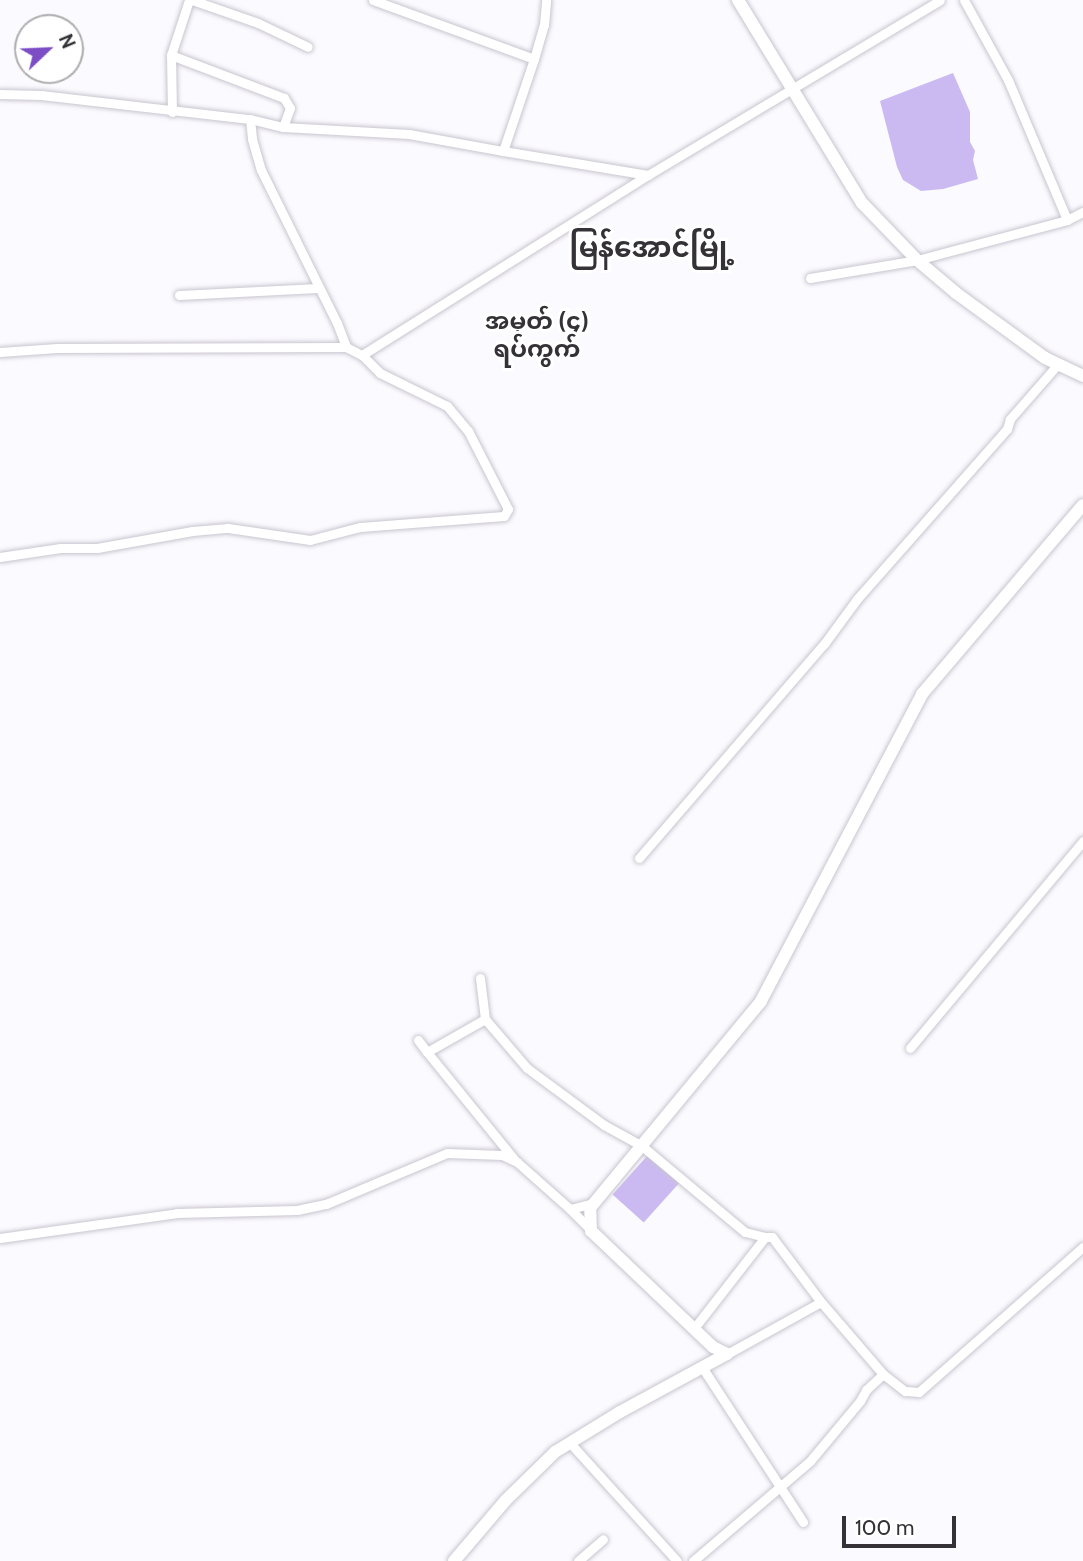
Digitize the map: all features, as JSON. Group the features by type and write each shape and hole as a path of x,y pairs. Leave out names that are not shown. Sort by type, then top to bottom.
{"street":[{"path":"172,112 171,55 190,0 258,23 308,47"},
{"path":"373,0 534,60"},
{"path":"503,151 544,25 546,0"},
{"path":"738,0 862,202 917,260 956,293 1058,364 1083,376"},
{"path":"362,355 648,175 940,0"},
{"path":"964,0 1008,80 1067,220"},
{"path":"171,55 284,98 290,108 283,127"},
{"path":"0,94 41,95 250,119 283,127 409,134 648,175"},
{"path":"250,119 252,139 261,170 345,347"},
{"path":"810,278 917,260 1067,220 1083,212"},
{"path":"179,295 318,288"},
{"path":"0,352 57,348 345,347 362,355 380,373 447,406 468,431 508,509 504,516 360,527 310,540 228,528 192,531 97,548 60,548 0,557"},
{"path":"639,858 824,645 858,599 1007,429 1010,419 1058,364"},
{"path":"591,1231 589,1218 594,1203 761,1001 922,694 1083,505"},
{"path":"910,1048 1083,841"},
{"path":"480,978 485,1020 527,1068 604,1125 642,1146 745,1232 772,1237 821,1302 883,1374 905,1391 919,1392 1083,1247"},
{"path":"427,1052 485,1020"},
{"path":"418,1040 517,1162 570,1209 713,1347 727,1354"},
{"path":"0,1238 177,1213 297,1210 326,1204 447,1153 502,1155 517,1162"},
{"path":"570,1209 594,1203"},
{"path":"695,1327 765,1237"},
{"path":"454,1561 506,1500 555,1452 821,1302"},
{"path":"702,1367 803,1522"},
{"path":"693,1561 810,1461 860,1401 866,1390 883,1374"},
{"path":"570,1443 677,1561"},
{"path":"578,1561 603,1539"}],"shaded area":[{"path":"953,73 970,112 970,142 975,151 973,160 978,179 943,189 921,191 903,180 897,167 880,101"},
{"path":"648,1155 679,1183 644,1222 613,1194"}],"district":[{"name":"မြန်အောင်မြို့","path":"652,247"},
{"name":"အမှတ် (၄) ရပ်ကွက်","path":"537,335"}]}
